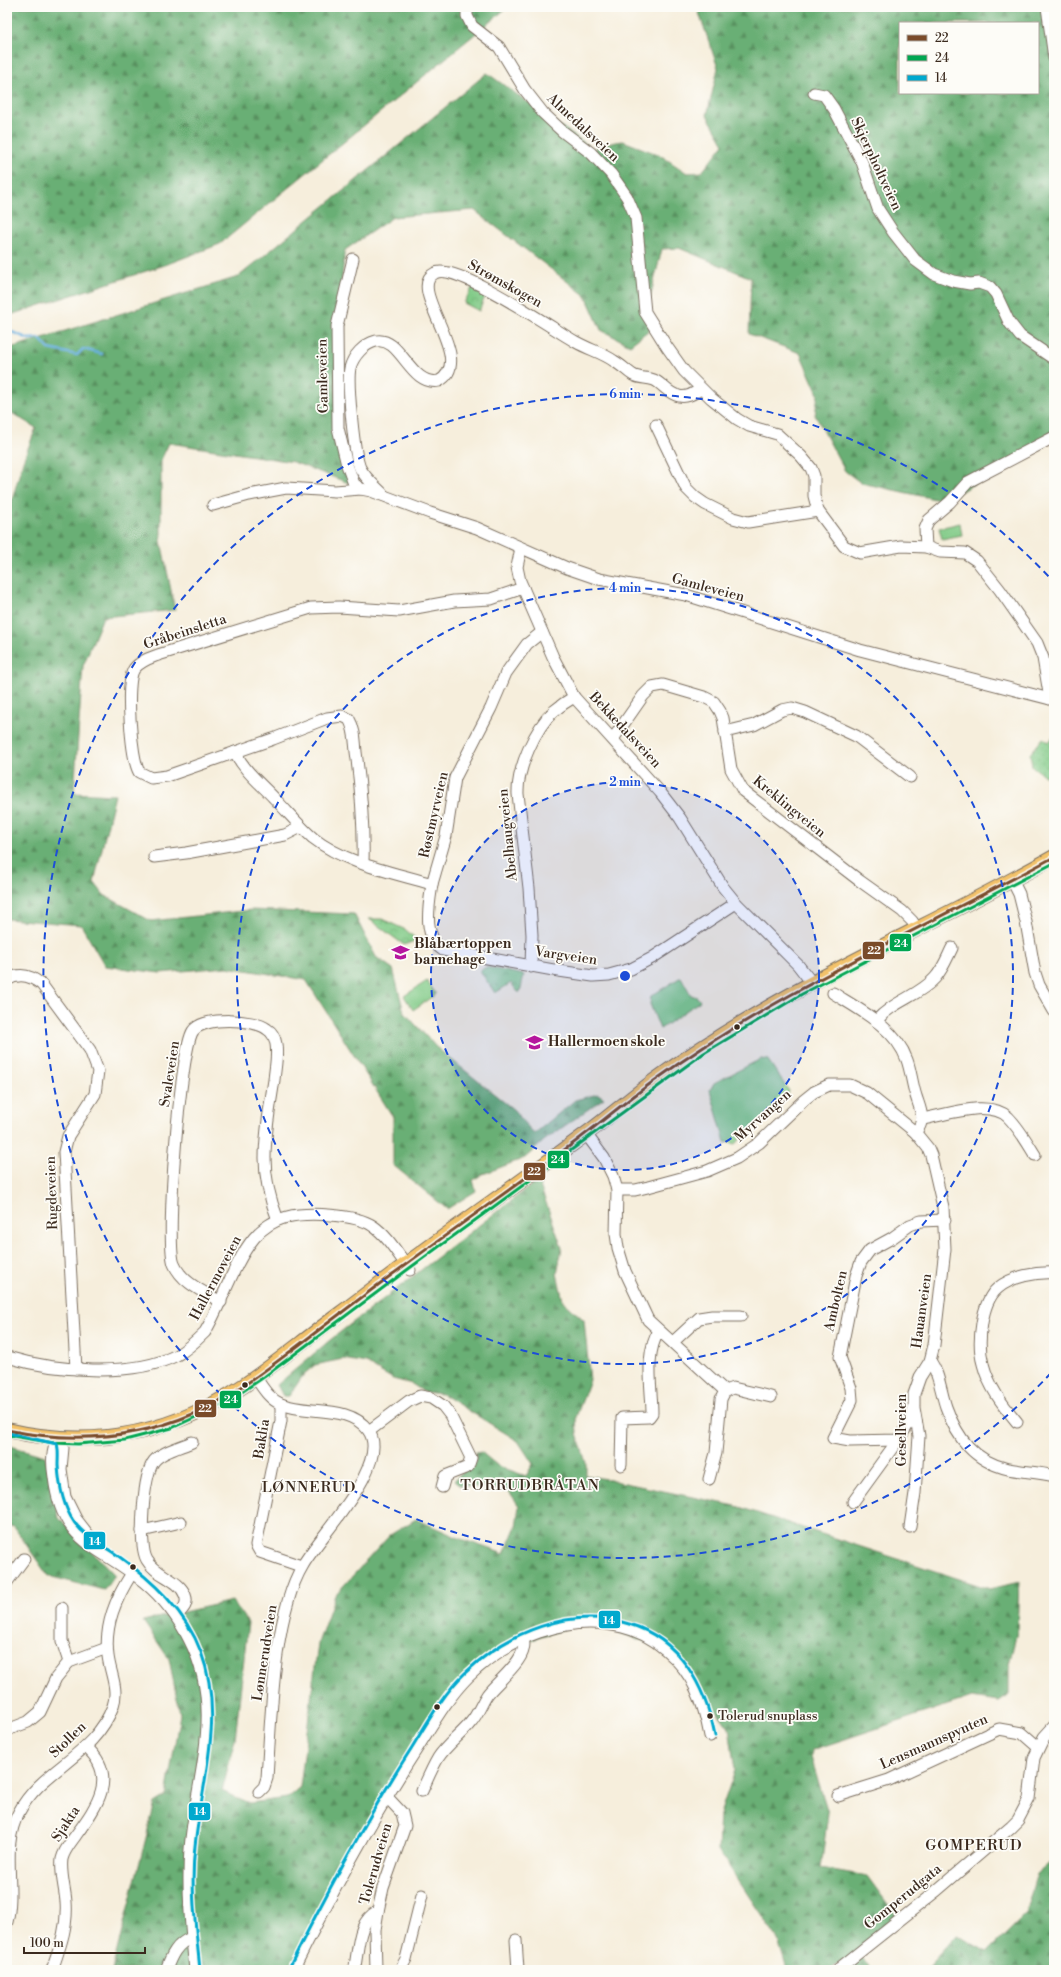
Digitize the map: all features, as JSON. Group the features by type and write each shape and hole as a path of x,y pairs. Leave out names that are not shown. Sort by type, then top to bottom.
{"main road":[{"path":"7,1438 58,1445 106,1447 159,1435 199,1420 258,1381 654,1081 712,1041 774,1003 1054,857"},
{"path":"7,1430 58,1445"}],"street":[{"name":"Almedalsveien","path":"467,7 468,16 472,26 498,47 524,90 543,113 562,131 591,153 611,174 627,197 636,218 645,312 667,347 701,389 743,423 777,434 801,456 811,468 814,476 814,496 818,511 836,537 851,551 866,553 901,546 926,547 940,552 965,553 971,556 1000,590 1040,648 1052,699"},
{"path":"1047,7 1054,58"},
{"name":"Skjerpholtveien","path":"814,93 824,95 834,109 867,175 878,209 893,232 915,260 934,274 953,282 970,284 979,283 990,287 996,294 1009,322 1020,336 1054,359"},
{"name":"Gamleveien","path":"354,259 337,326 338,428 350,476 354,484 361,489 386,496 430,513 477,528 567,568 599,579 686,595 860,650 1052,699"},
{"name":"Strømskogen","path":"386,496 365,476 357,458 350,369 358,352 372,342 380,341 395,348 408,365 425,380 439,381 447,376 450,367 450,355 427,291 427,281 434,273 447,272 472,280 596,352 613,360 635,376 656,381 677,396 685,397 701,389"},
{"path":"656,425 686,488 705,504 733,518 748,522 818,511"},
{"path":"926,547 925,529 929,520 950,502 968,482 1054,437"},
{"name":"Gamleveien","path":"213,505 249,495 286,488 335,491 361,489"},
{"name":"Bekkedalsveien","path":"521,548 517,567 523,588 542,632 574,697 660,792 680,818 723,887 736,903 798,965 812,983"},
{"name":"Gråbeinsletta","path":"363,863 364,843 360,782 353,728 349,719 342,716 327,718 235,752 158,778 151,778 139,772 134,759 130,694 131,679 134,668 144,661 158,655 311,608 339,607 400,611 454,601 491,599 523,588"},
{"name":"Røstmyrveien","path":"432,884 446,836 456,778 491,708 506,673 527,644 542,632"},
{"name":"Kreklingveien","path":"613,739 648,690 658,685 669,686 710,699 720,711 731,769 739,785 746,794 902,911 912,921 917,929"},
{"name":"Abelhaugveien","path":"531,967 532,936 518,794 518,778 530,748 544,723 553,712 574,697"},
{"path":"725,732 754,725 782,710 792,708 805,712 856,736 910,777"},
{"path":"235,752 246,770 301,827 325,846 348,858 432,884"},
{"path":"154,857 186,853 285,834 301,827"},
{"path":"1012,880 1019,894 1026,922 1035,973 1039,985 1054,1010"},
{"name":"Vargveien","path":"432,884 429,919 432,937 439,948 449,952 531,967 593,976 617,974 652,958 736,903"},
{"path":"876,1021 889,1007 932,981 940,972 952,948"},
{"name":"Rugdeveien","path":"7,980 14,976 23,975 36,979 90,1050 98,1071 95,1094 68,1136 64,1152 76,1369"},
{"path":"833,994 876,1021 887,1031 904,1053 922,1119 919,1128 915,1132"},
{"name":"Svaleveien","path":"221,1302 188,1282 174,1265 172,1251 174,1167 184,1070 192,1032 200,1024 205,1022 213,1020 226,1020 259,1025 268,1029 275,1038 276,1058 265,1160 269,1192 278,1220"},
{"name":"Myrvangen","path":"617,1190 635,1190 648,1187 727,1164 759,1143 814,1092 829,1085 844,1085 858,1088 883,1105 915,1132"},
{"path":"922,1119 976,1109 994,1109 1007,1116 1018,1127 1035,1155"},
{"name":"Hauanveien","path":"915,1132 931,1155 940,1189 944,1220 945,1248 940,1307 930,1361 935,1369 950,1419 965,1444 987,1460 1007,1469 1054,1476"},
{"path":"586,1134 609,1166 617,1190 616,1234 620,1257 648,1320 658,1331 673,1342 725,1391"},
{"name":"Hallermoveien","path":"7,1357 27,1363 76,1369 128,1367 156,1363 173,1357 186,1350 205,1332 253,1239 262,1230 278,1220 288,1216 311,1215 360,1220 374,1226 408,1267"},
{"name":"Ambolten","path":"898,1440 850,1441 833,1438 852,1400 851,1388 840,1357 856,1276 861,1262 870,1250 892,1238 910,1225 921,1221 944,1220"},
{"path":"1016,1422 996,1395 983,1364 980,1345 982,1323 988,1304 997,1289 1012,1281 1034,1274 1054,1273"},
{"path":"673,1342 699,1318 712,1316 741,1316"},
{"path":"621,1465 622,1418 644,1418 649,1417 652,1413 651,1362 654,1338 658,1331"},
{"name":"Gesellveien","path":"910,1527 915,1493 919,1436 914,1408 914,1394 920,1377 930,1361"},
{"path":"258,1381 268,1395 281,1404 344,1415 355,1419 369,1431 413,1398 426,1397 437,1401 450,1415 471,1458 468,1467 445,1476 442,1487"},
{"path":"709,1479 716,1453 721,1399 725,1391 733,1388 772,1397"},
{"name":"Baklia","path":"281,1404 281,1421 256,1546 260,1552 302,1566"},
{"path":"853,1502 911,1420 914,1408"},
{"name":"Lønnerudveien","path":"258,1792 264,1787 267,1778 272,1709 283,1622 293,1586 302,1566 348,1503 367,1471 374,1453 369,1431"},
{"path":"176,1616 184,1607 186,1600 185,1595 178,1585 155,1569 146,1559 142,1531 148,1477 153,1462 157,1457 192,1442"},
{"path":"58,1445 55,1485 62,1512 75,1532 88,1544 101,1551 132,1573 156,1594 176,1616 196,1652 203,1674 208,1703 207,1744 192,1829 188,1871 195,1970"},
{"path":"142,1531 181,1522"},
{"path":"7,1582 24,1559"},
{"name":"Stollen","path":"7,1922 9,1902 10,1841 18,1812 32,1793 86,1747 106,1722 114,1704 115,1689 107,1648 108,1627 118,1597 132,1573"},
{"path":"62,1608 62,1641 69,1662"},
{"path":"293,1970 348,1861 386,1796 457,1689 468,1677 494,1655 523,1639 556,1627 583,1622 606,1623 641,1633 667,1651 686,1670 701,1699 710,1736"},
{"path":"422,1791 438,1759 445,1749 470,1723 486,1696 512,1668 524,1650 525,1645 523,1639"},
{"path":"7,1730 28,1722 40,1712 56,1678 69,1662 107,1648"},
{"name":"Gomperudgata","path":"837,1970 935,1892 1011,1827 1025,1809 1029,1799 1032,1769 1038,1748 1044,1737 1054,1726"},
{"name":"Lensmannspynten","path":"838,1796 889,1780 999,1730 1022,1733 1038,1748"},
{"name":"Sjakta","path":"52,1970 63,1940 66,1914 61,1869 63,1856 95,1807 103,1783 103,1770 100,1762 86,1747"},
{"name":"Tolerudveien","path":"376,1970 375,1930 378,1911 383,1888 405,1826 402,1813 386,1796"},
{"path":"400,1970 406,1958 422,1895"},
{"path":"353,1970 363,1924 368,1916 378,1911"},
{"path":"166,1970 170,1960 180,1944 192,1938"},
{"path":"516,1940 518,1970"}],"green space":[{"path":"7,7 508,7 220,244 165,265 7,316"},
{"path":"697,7 1054,7 1054,438 944,501 861,483 845,471 815,415 818,394 800,353 749,334 751,278 679,248 662,249 646,314 653,327 630,345 601,330 586,296 474,210 393,217 345,250 336,332 336,425 354,485 293,462 169,443 161,460 161,541 175,610 103,617 83,666 74,793 115,795 94,882 104,895 151,921 251,910 354,914 376,957 393,969 404,1012 436,1047 514,1110 534,1134 575,1100 598,1094 604,1098 545,1140 525,1158 483,1174 473,1180 476,1191 447,1209 393,1165 393,1117 306,980 227,967 160,973 105,966 81,925 7,919 7,518 23,461 36,428 7,410 7,349 238,277 487,73 596,151 597,145 623,141 660,155 687,173 702,172 724,144 707,115 718,68"},
{"path":"474,284 487,292 479,311 464,303"},
{"path":"960,523 962,535 942,539 939,528"},
{"path":"1054,735 1054,778 1049,779 1032,766 1030,754 1043,738 1049,742"},
{"path":"369,919 382,919 406,930 417,940 404,945"},
{"path":"486,967 524,975 520,992 518,992 511,983 495,993 480,971"},
{"path":"681,977 691,995 697,997 700,1001 660,1029 650,1004 651,996"},
{"path":"427,981 436,994 413,1010 404,996"},
{"path":"761,1059 768,1060 789,1091 787,1096 735,1144 725,1142 710,1090 714,1083"},
{"path":"538,1180 562,1248 557,1273 563,1301 584,1320 590,1380 576,1417 577,1433 586,1463 586,1475 736,1506 990,1589 1019,1582 1017,1632 1009,1664 1009,1694 998,1701 972,1697 812,1750 811,1757 828,1813 821,1868 867,1876 898,1918 857,1953 874,1970 842,1970 842,1962 827,1970 787,1970 778,1940 718,1850 720,1814 735,1770 729,1728 684,1667 663,1648 589,1622 511,1645 461,1686 348,1860 294,1970 112,1970 155,1803 166,1796 180,1714 169,1659 143,1621 232,1601 248,1623 235,1739 222,1791 250,1803 287,1798 300,1787 318,1643 335,1595 390,1535 416,1519 461,1539 504,1554 516,1526 519,1506 509,1491 459,1485 454,1481 459,1475 475,1463 476,1453 481,1452 498,1466 526,1476 533,1464 518,1441 442,1394 424,1392 412,1384 393,1379 366,1363 343,1359 315,1365 304,1374 289,1396 283,1396 277,1385 330,1340"},
{"path":"7,1445 45,1456 59,1518 115,1575 104,1590 48,1576 14,1527 7,1525"},
{"path":"1054,1859 1054,1970 925,1970 957,1935 987,1952 1025,1914 1037,1874"}],"waterway":[{"path":"7,330 29,339 39,338 49,349 77,355 83,349 102,354"}],"transit line":[{"name":"22","path":"7,1430 54,1437 101,1437 124,1434 170,1423 207,1408 246,1384 271,1366 402,1267 571,1145 654,1081 701,1049 750,1018 800,990 1054,857"},
{"name":"24","path":"7,1435 54,1443 78,1444 125,1440 172,1428 224,1404 264,1377 407,1270 704,1053 802,994 1054,863"},
{"name":"14","path":"8,1433 57,1444 58,1465 64,1502 74,1522 89,1537 117,1555 155,1586 177,1610 195,1637 201,1652 208,1676 211,1700 211,1724 210,1749 198,1822 193,1877 194,1908 200,1970"},
{"name":"14","path":"289,1968 331,1886 361,1832 392,1778 435,1711 449,1691 465,1673 482,1658 520,1635 541,1626 585,1618 607,1619 629,1624 647,1631 663,1641 676,1653 697,1682 705,1699 715,1735"}],"place":[{"name":"Blåbærtoppen barnehage","path":"401,952"},
{"name":"Hallermoen skole","path":"535,1042"},
{"name":"Tolerud snuplass","path":"710,1716"}],"district":[{"name":"TORRUDBRÅTAN","path":"530,1485"},
{"name":"LØNNERUD","path":"309,1487"},
{"name":"GOMPERUD","path":"974,1845"}]}
